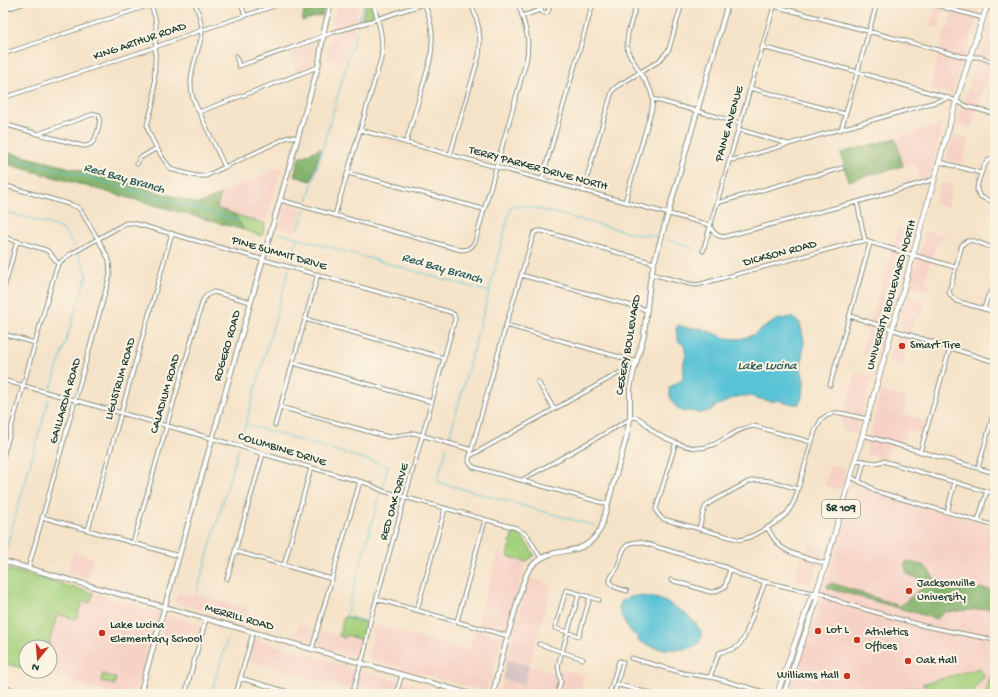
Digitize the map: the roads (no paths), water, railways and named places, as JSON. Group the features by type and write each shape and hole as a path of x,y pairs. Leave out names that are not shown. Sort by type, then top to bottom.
{"main road":[{"name":"ROGERO ROAD","path":"140,694 318,67 325,26 331,3"},
{"name":"CESERY BOULEVARD","path":"493,694 527,572 535,562 541,558 552,553 576,550 588,544 598,534 601,528 626,439 630,419 630,389 644,335 651,274 728,3"},
{"name":"UNIVERSITY BOULEVARD NORTH","path":"777,694 811,598 816,593 826,564 956,102 988,5"},
{"name":"MERRILL ROAD","path":"3,561 470,694"},
{"name":"UNIVERSITY BOULEVARD NORTH","path":"784,694 817,600 816,593"},
{"path":"794,647 799,649"}],"street":[{"path":"3,10 25,3"},
{"path":"195,3 202,30 190,85 193,98 225,167"},
{"path":"240,3 245,16"},
{"name":"KING ARTHUR ROAD","path":"4,97 283,3"},
{"path":"335,215 381,59 381,30 373,3"},
{"path":"236,56 239,66 331,33 425,3 432,28 432,51 406,142"},
{"path":"450,155 479,56 481,44 477,20 471,3"},
{"path":"280,200 461,250 472,247 528,53 528,36 518,3"},
{"path":"542,179 593,3"},
{"path":"625,202 653,100 650,89 626,46 637,3"},
{"path":"583,191 613,90 659,61 666,53 669,49 682,3"},
{"path":"840,130 877,3"},
{"path":"928,3 983,18"},
{"path":"3,54 150,4 156,24 154,100 147,125 148,132 169,168 197,176 206,176 288,137 298,138"},
{"path":"774,4 965,57 980,57 995,63"},
{"name":"PAINE AVENUE","path":"703,251 774,4"},
{"path":"988,5 995,9"},
{"path":"522,16 541,10"},
{"path":"762,47 949,98 969,107 995,114"},
{"path":"199,112 318,67"},
{"path":"750,88 845,114"},
{"path":"3,91 4,97"},
{"path":"730,160 949,98"},
{"path":"653,100 740,123"},
{"path":"3,125 8,125 38,134 83,146 87,146 93,142 95,138 100,121 99,115 91,115 38,134"},
{"path":"738,129 790,144"},
{"name":"TERRY PARKER DRIVE NORTH","path":"360,130 710,225"},
{"path":"137,164 140,158 157,148"},
{"path":"995,160 990,159 985,163 977,192 982,197 995,202"},
{"path":"940,162 981,173"},
{"path":"717,203 790,182 799,178 822,174 842,168"},
{"path":"348,173 484,209"},
{"path":"710,225 714,233 720,237 723,237 857,202 935,179"},
{"name":"GAILLARDIA ROAD","path":"3,185 77,207 85,215 109,260 110,275 28,569"},
{"path":"857,202 865,241 955,267"},
{"name":"PINE SUMMIT DRIVE","path":"58,264 64,258 129,222 450,312 455,316"},
{"path":"607,504 474,467 469,462 470,456 532,236 536,232 542,231 654,262"},
{"name":"LIGUSTRUM ROAD","path":"88,530 172,234"},
{"path":"3,237 46,250 58,264 3,457"},
{"path":"995,249 971,240 962,245 949,292 956,301 995,311"},
{"path":"3,292 17,241"},
{"name":"DICKSON ROAD","path":"651,274 697,285 852,243 865,241"},
{"path":"830,386 870,243"},
{"path":"275,425 318,274"},
{"path":"521,275 647,310"},
{"path":"984,309 988,296 992,291 995,291"},
{"name":"CALADIUM ROAD","path":"133,543 203,300 208,294 214,292 251,302"},
{"name":"RED OAK DRIVE","path":"352,694 361,663 370,622 455,316"},
{"path":"850,316 995,362"},
{"path":"305,319 444,358"},
{"path":"506,325 637,362"},
{"path":"3,334 35,343"},
{"path":"920,452 950,348"},
{"path":"470,456 637,362"},
{"path":"293,363 432,402"},
{"name":"COLUMBINE DRIVE","path":"3,380 369,484 383,491 405,498 516,528 527,535 541,558"},
{"path":"538,382 554,409"},
{"path":"280,407 389,437 414,433 472,450"},
{"path":"978,468 995,409"},
{"path":"676,442 656,509 659,516 663,519 742,540 767,528 787,513 795,499 811,442 817,425 821,420 833,413 841,413 867,419"},
{"path":"522,480 634,417 639,417 642,419 658,434 676,442 696,448 713,445 747,426 754,426 811,442"},
{"path":"863,435 995,473"},
{"path":"228,579 263,454"},
{"path":"856,460 876,463 883,461 995,494"},
{"path":"859,481 864,461"},
{"path":"284,565 311,468"},
{"path":"851,477 870,487 875,492 995,526"},
{"path":"699,529 706,506 748,482 761,480 798,489"},
{"path":"312,650 360,482"},
{"path":"947,512 955,482"},
{"path":"978,521 987,491"},
{"path":"417,610 445,509"},
{"path":"42,517 179,556"},
{"path":"457,621 485,520"},
{"path":"767,528 774,539 785,550 826,564"},
{"path":"627,591 616,588 611,584 610,578 617,568 622,551 630,543 640,542 730,569 745,577 808,592 823,593 843,603 924,626 995,640"},
{"path":"236,551 332,579"},
{"path":"671,580 714,592 725,587 730,569"},
{"path":"710,677 719,653 734,649 741,643 765,582"},
{"path":"590,597 579,636 555,628 566,590 590,597 599,600"},
{"path":"557,694 561,682 558,666 579,594"},
{"path":"377,599 508,636"},
{"path":"185,694 206,619"},
{"path":"236,694 253,632"},
{"path":"539,644 583,659"},
{"path":"631,658 683,673 710,677 771,694"},
{"path":"609,694 619,660 623,662 614,694"},
{"path":"396,694 402,675"},
{"path":"240,678 295,694"},
{"path":"612,683 652,694"},
{"path":"3,687 28,694"}],"water":[{"name":"Lake Lucina","path":"791,317 800,323 804,341 801,368 804,387 799,404 786,403 779,400 770,401 751,396 742,396 715,406 712,410 698,413 689,411 684,412 677,408 673,403 669,388 680,381 683,377 686,355 684,345 678,341 676,329 678,325 687,328 701,328 726,338 740,339 753,335 776,320"},
{"path":"637,596 664,601 686,614 701,632 699,643 688,648 673,649 652,647 637,640 639,637 633,634 627,626 620,613 619,607 622,601 630,597"}],"waterway":[{"path":"359,20 364,3"},
{"path":"307,202 356,32"},
{"name":"Red Bay Branch","path":"3,156 80,175 240,221"},
{"name":"Red Bay Branch","path":"279,233 489,292 511,206 526,206 636,234 656,236"},
{"path":"299,230 304,210"},
{"path":"3,211 62,229 74,247"},
{"path":"291,264 298,236"},
{"path":"666,239 696,249"},
{"path":"51,388 87,275 77,253"},
{"path":"240,444 289,269"},
{"path":"449,439 489,292"},
{"path":"5,553 49,398"},
{"path":"245,424 388,466 382,488"},
{"path":"447,447 437,481 438,482 595,526"},
{"path":"197,592 238,449"},
{"path":"367,622 346,616 380,494"},
{"path":"211,694 229,635"}],"place":[{"name":"Smart Tire","path":"902,346"},
{"name":"Jacksonville University","path":"909,591"},
{"name":"Lot L","path":"818,631"},
{"name":"Lake Lucina Elementary School","path":"102,633"},
{"name":"Athletics Offices","path":"857,640"},
{"name":"Oak Hall","path":"908,661"},
{"name":"Williams Hall","path":"847,676"}]}
